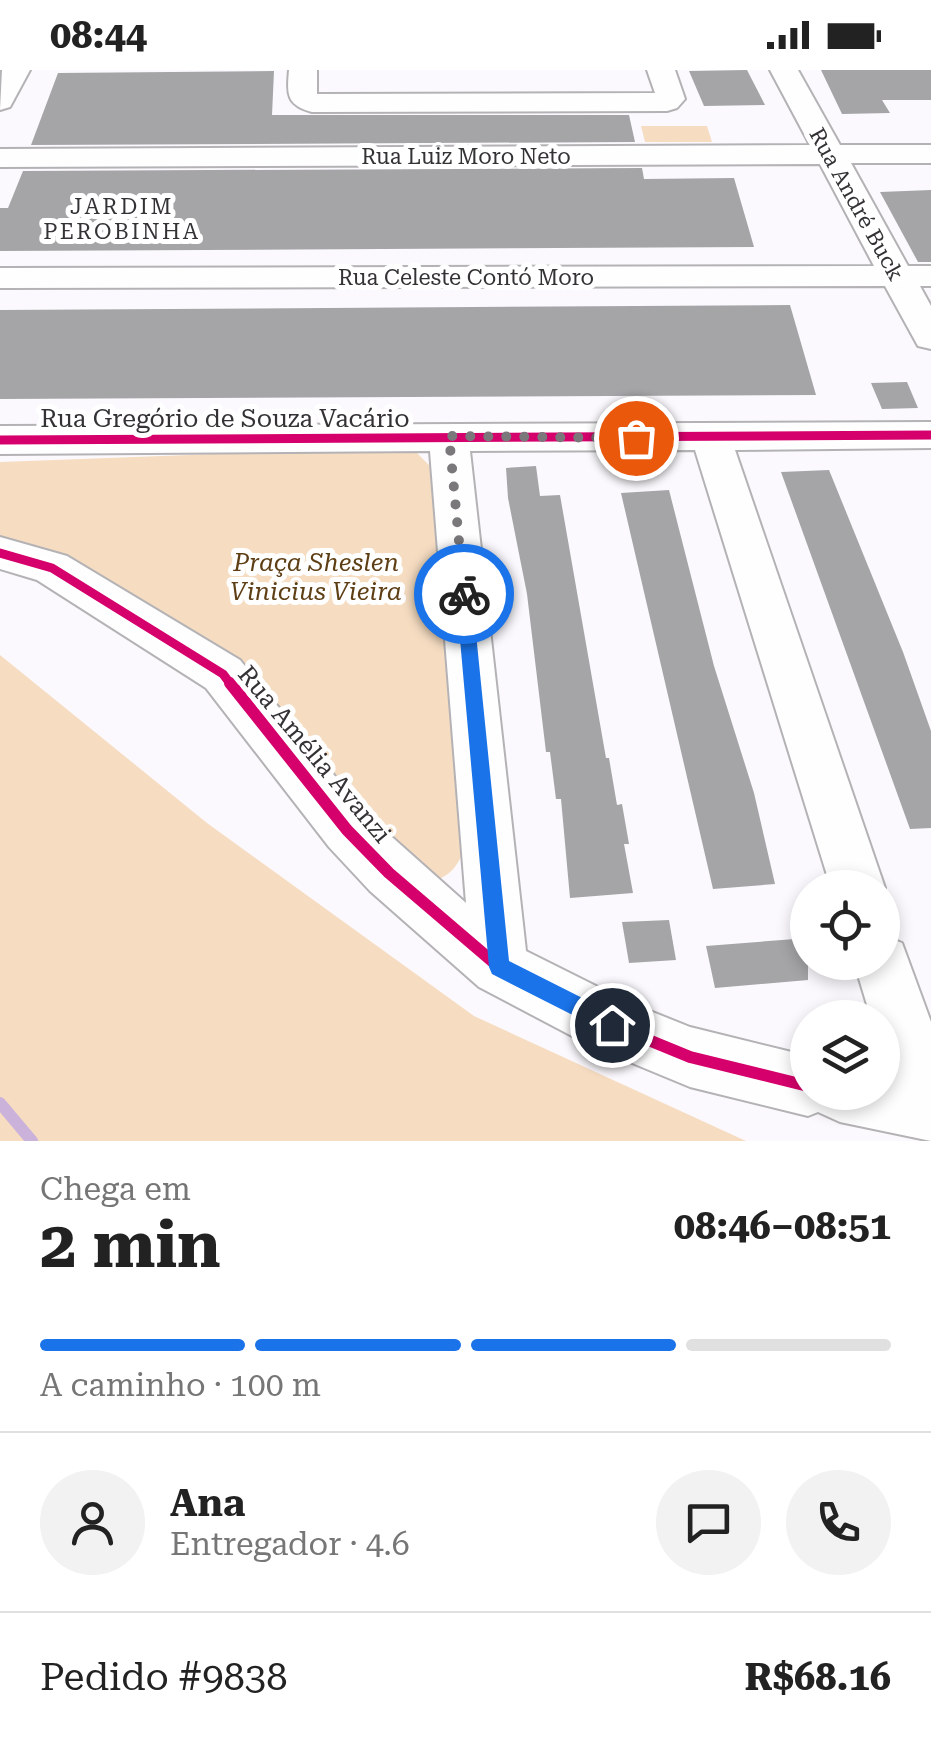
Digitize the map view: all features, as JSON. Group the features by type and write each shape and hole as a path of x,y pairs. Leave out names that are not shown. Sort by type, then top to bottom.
{"street":[{"path":"0,101 16,70"},
{"path":"303,70 300,97 312,103 667,102 671,99 661,70"},
{"name":"Rua André Buck","path":"784,70 830,155 914,276 931,338"},
{"name":"Rua Luiz Moro Neto","path":"0,158 931,154"},
{"name":"Rua Celeste Contó Moro","path":"0,278 914,276"},
{"name":"Rua Gregório de Souza Vacário","path":"0,440 931,434"},
{"path":"449,436 499,967"},
{"path":"711,438 852,870"},
{"name":"Rua Amélia Avanzi","path":"0,553 52,568 223,674 347,830 389,873 499,967 612,1025 690,1056 790,1081"},
{"path":"888,980 931,1110 900,1104"}],"green space":[{"path":"641,126 707,126 712,142 645,142"},
{"name":"Praça Sheslen Vinicius Vieira","path":"399,447 414,450 434,470 469,836 453,870 439,879 419,883 277,711 0,538 0,462"},
{"path":"0,655 207,823 474,1016 746,1141 0,1141"}],"building":[{"path":"747,70 765,105 704,106 689,71"},
{"path":"821,70 931,70 931,100 882,100 890,113 842,114"},
{"path":"274,71 272,115 629,115 635,142 31,145 58,73"},
{"path":"642,168 644,179 734,178 754,247 0,251 0,208 8,208 23,171"},
{"path":"931,190 931,262 918,262 880,192"},
{"path":"790,305 816,395 0,399 0,310"},
{"path":"907,382 918,408 882,409 871,383"},
{"path":"536,466 540,496 560,495 606,758 617,805 622,804 633,893 570,898 561,799 556,799 550,752 546,752 527,594 508,498 506,468"},
{"path":"829,470 931,731 931,828 910,829 781,472"},
{"path":"669,490 714,666 754,793 775,884 713,889 621,493"},
{"path":"669,920 676,960 629,963 622,922"},
{"path":"790,939 790,980 808,980 715,988 706,946"}],"waterway":[{"path":"0,1103 32,1141"}],"cycle path":[{"path":"0,440 931,435"},
{"path":"0,553 52,568 223,674 347,830 389,873 499,967 612,1025 690,1057 790,1082"}],"way so far":[{"path":"464,594 449,436 636,438"}],"district":[{"name":"JARDIM PEROBINHA","path":"122,218"}],"route":[{"path":"464,594 499,967 612,1025"}]}
